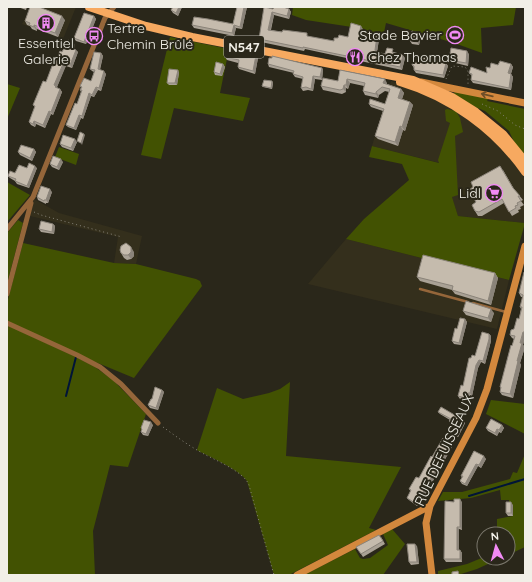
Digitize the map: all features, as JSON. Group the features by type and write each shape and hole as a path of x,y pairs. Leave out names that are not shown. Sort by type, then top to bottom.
{"main road":[{"name":"N547","path":"89,7 146,26 192,37 412,80 467,106 508,139 525,161"},
{"name":"N547","path":"381,74 389,79 409,85 442,99 470,116 498,139 525,172"}],"street":[{"path":"7,294 32,198 108,14 114,7"},
{"path":"412,80 525,103"},
{"path":"7,229 32,198"},
{"name":"RUE DEFUISSEAUX","path":"432,575 426,523 430,506 476,418 487,389 525,246"},
{"path":"7,323 100,367 120,384 158,422"},
{"path":"297,575 430,506"}],"lane":[{"path":"442,99 445,98 460,106 467,106"},
{"path":"470,116 474,115 490,127 495,127"},
{"path":"420,290 507,312"}],"path":[{"path":"445,86 451,67 454,65 465,67 468,71 468,91"},
{"path":"482,104 498,111 515,125 525,129"},
{"path":"29,209 42,215 122,237"},
{"path":"158,422 170,433 245,478 249,485 274,575"}],"shaded area":[{"path":"32,7 76,7 63,39 22,24"},
{"path":"391,81 435,98 459,111 495,139 522,172 525,178 525,223 458,216 440,163 372,146"},
{"path":"34,199 59,213 142,236 136,264 114,263 118,237 30,216"},
{"path":"346,239 509,280 497,329 308,284"}],"green space":[{"name":"Stade Bavier","path":"293,7 516,7 513,25 481,28 482,53 386,23 383,37 364,32 365,29 306,20 292,15"},
{"path":"170,37 229,49 220,93 250,98 243,121 174,108 161,159 141,155"},
{"path":"7,84 20,88 7,119"},
{"path":"455,91 489,98 487,101 525,109 525,157 517,148 509,131 485,111 475,107 454,94"},
{"path":"445,110 456,111 460,118 463,132 455,136 458,195 452,197 458,216 525,223 509,280 346,239 364,219 409,180 402,164 369,157 372,146 439,163 438,160 450,123 446,121"},
{"path":"59,147 79,154 76,165 55,157"},
{"path":"7,182 30,195 7,222"},
{"path":"18,220 23,223 7,284 7,233"},
{"path":"23,243 114,263 136,264 196,279 200,281 202,286 134,378 8,322 7,303"},
{"path":"7,325 95,367 113,380 146,414 128,467 110,465 93,531 95,575 7,575"},
{"path":"290,382 286,456 401,467 369,528 376,530 289,575 274,575 247,481 232,468 197,450 217,388 243,399 269,393 280,389"},
{"path":"491,400 525,404 525,434 486,414"},
{"path":"525,454 525,547 516,551 516,526 497,526 497,519 513,516 513,505 509,505 509,500 501,500 500,490 471,498 438,501 443,492 462,492 510,479 513,472 517,473"},
{"path":"392,529 405,544 383,575 304,575 355,549 360,558 370,558 388,545 383,534"},
{"path":"476,560 476,566 484,566 461,574 438,575 438,571"}],"building":[{"name":"Essentiel Galerie","path":"30,7 39,7 62,16 55,33 34,25 34,27 29,25 30,23 25,21"},
{"path":"173,7 179,7 176,13 171,10"},
{"path":"237,7 244,7 240,27 234,25 232,33 192,25 194,17 233,24"},
{"path":"264,7 273,9 274,7 283,7 289,9 287,16 272,12 268,30 307,33 307,36 334,41 334,38 338,38 339,35 348,37 351,23 361,26 360,30 377,36 376,52 385,54 387,48 393,49 392,52 403,55 400,67 259,39"},
{"path":"84,13 94,16 84,42 74,38"},
{"path":"412,31 419,33 417,42 410,41"},
{"path":"68,40 73,42 71,48 76,50 70,65 63,64 54,85 60,89 51,112 49,111 43,125 34,121 33,124 29,122 35,106 33,105 43,81 46,82 52,66 54,66 60,51 62,52"},
{"path":"451,48 467,51 466,63 449,60"},
{"path":"226,49 256,55 253,71 238,67 239,60 225,57"},
{"path":"94,52 101,53 98,69 104,71 99,88 96,87 92,95 89,93 82,116 79,115 74,128 66,125 75,103 77,104 82,90 80,90 82,87 80,86 84,78 91,81 95,70 90,69"},
{"path":"421,55 436,58 435,61 446,63 443,75 414,70 414,66 412,65 413,61 420,62"},
{"path":"272,56 322,68 320,77 313,76 311,89 306,87 301,88 303,77 293,74 294,71 268,64 269,58 272,58"},
{"path":"500,61 511,64 508,73 511,74 509,88 471,80 472,74 469,73 471,67 487,73 486,67 490,68 491,63 498,65"},
{"path":"216,62 223,64 220,74 214,72"},
{"path":"169,69 178,70 175,83 167,83"},
{"path":"340,70 385,79 383,83 401,89 398,98 410,102 402,127 400,126 395,142 375,136 384,109 369,104 370,99 385,104 390,89 382,87 376,92 376,94 363,91 365,83 347,79 346,85 344,85 343,89 340,90 321,86 323,78 338,81"},
{"path":"264,80 272,81 271,88 262,86"},
{"path":"80,132 84,134 81,143 77,141"},
{"path":"63,135 75,139 71,148 60,144"},
{"path":"21,145 34,149 30,158 18,152"},
{"path":"53,156 61,159 57,167 50,164"},
{"path":"29,163 35,166 27,186 8,176 10,171 15,173 19,165 27,168"},
{"path":"500,166 513,188 520,196 518,196 521,201 517,203 518,205 515,206 516,208 509,212 502,199 479,212 475,211 472,205 476,202 469,190 473,187 471,182"},
{"path":"41,186 50,189 46,200 44,201 37,197"},
{"path":"41,221 53,224 52,232 39,229"},
{"path":"126,243 131,247 131,252 128,255 124,255 120,250 121,246"},
{"path":"423,255 495,273 488,301 452,290 453,286 417,277"},
{"path":"524,272 525,332 523,332 520,343 522,343 510,394 500,392 500,387 511,345 512,346 515,336 510,335 511,330 514,329 517,318 519,319 522,307 520,307 523,295 519,293"},
{"path":"466,301 491,309 488,318 463,311"},
{"path":"460,318 465,319 459,343 452,341 455,328 457,329"},
{"path":"482,332 489,334 483,361 479,360 476,365 470,393 468,393 466,398 458,396 461,385 463,386 469,358 471,358 472,355 475,356"},
{"path":"155,387 162,390 156,408 148,405 152,399"},
{"path":"441,407 463,420 456,434 448,429 452,423 449,421 451,419 438,412"},
{"path":"491,419 502,425 495,433 486,428"},
{"path":"144,420 151,422 146,434 141,432"},
{"path":"443,438 451,442 418,501 415,503 407,498 411,490 409,489 416,477 419,478"},
{"path":"474,451 484,456 479,465 476,464 465,484 460,481 463,476 461,476"},
{"path":"454,499 460,499 460,527 457,527 457,550 460,550 460,559 444,559 445,501 454,502"},
{"path":"506,502 511,502 511,513 506,513"},
{"path":"379,535 383,541 361,554 356,547"},
{"path":"407,544 415,544 417,562 409,562"},
{"path":"458,571 459,575 449,575 452,574 452,572"}],"waterway":[{"path":"66,396 76,357"},
{"path":"469,496 525,479"}],"place":[{"name":"Essentiel Galerie","path":"46,23"},
{"name":"Stade Bavier","path":"455,35"},
{"name":"Tertre Chemin Brûlé","path":"94,36"},
{"name":"Chez Thomas","path":"355,57"},
{"name":"Lidl","path":"494,193"}]}
